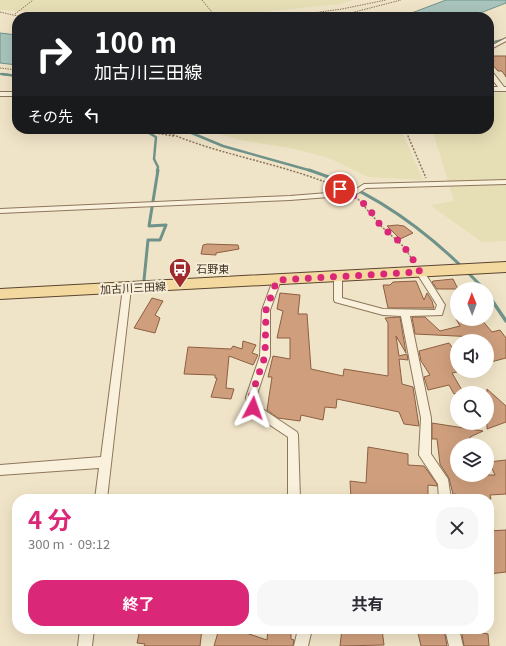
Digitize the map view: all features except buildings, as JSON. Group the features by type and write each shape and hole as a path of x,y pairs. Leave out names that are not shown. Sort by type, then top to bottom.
{"main road":[{"name":"加古川三田線","path":"0,294 506,267"}],"street":[{"path":"494,46 506,39"},
{"path":"494,77 504,89"},
{"path":"0,94 12,94"},
{"path":"0,211 350,193 364,186 506,182"},
{"path":"338,276 338,300 383,312 439,313 441,305 420,272"},
{"path":"277,280 266,310 265,356 251,397 253,408 293,435 294,494"},
{"path":"102,494 127,288"},
{"path":"405,313 426,418 425,455 444,483 445,494"},
{"path":"0,470 105,462"},
{"path":"85,646 86,634"},
{"path":"301,646 304,634"},
{"path":"453,634 456,646"}],"path":[{"path":"18,12 33,0"},
{"path":"202,0 212,12"},
{"path":"314,12 386,0"},
{"path":"354,12 401,0"},
{"path":"0,12 12,14"},
{"path":"0,68 12,69"},
{"path":"161,134 174,136"},
{"path":"170,134 212,149 299,171 350,193 367,206 381,226 401,243 411,256 420,272"},
{"path":"408,134 428,183"}],"shaded area":[{"path":"0,0 353,0 340,4 262,12 43,12 0,10"},
{"path":"506,92 506,241 482,242 430,205 454,201 434,134 494,134 494,93"},
{"path":"220,134 403,134 423,180 368,177 329,158 290,148 240,140"}],"water":[{"path":"446,0 506,0 506,3 483,12 414,12"},
{"path":"0,33 12,34 12,64 0,63"}],"waterway":[{"path":"494,42 506,39"},
{"path":"0,74 8,75"},
{"path":"2,74 8,75"},
{"path":"8,75 12,75"},
{"path":"151,134 156,137 154,159 158,167 157,171"},
{"path":"194,134 223,146 311,171"},
{"path":"144,280 148,240 160,240 166,225 149,226 158,170"},
{"path":"311,171 334,179 359,191 404,218 446,252 477,282"},
{"path":"494,303 506,321"}],"place":[{"name":"石野東","path":"180,288"}],"route":[{"path":"253,408 251,397 265,356 266,310 277,280 420,272 411,256 401,243 381,226 367,206 350,193 344,194 340,189"}]}
